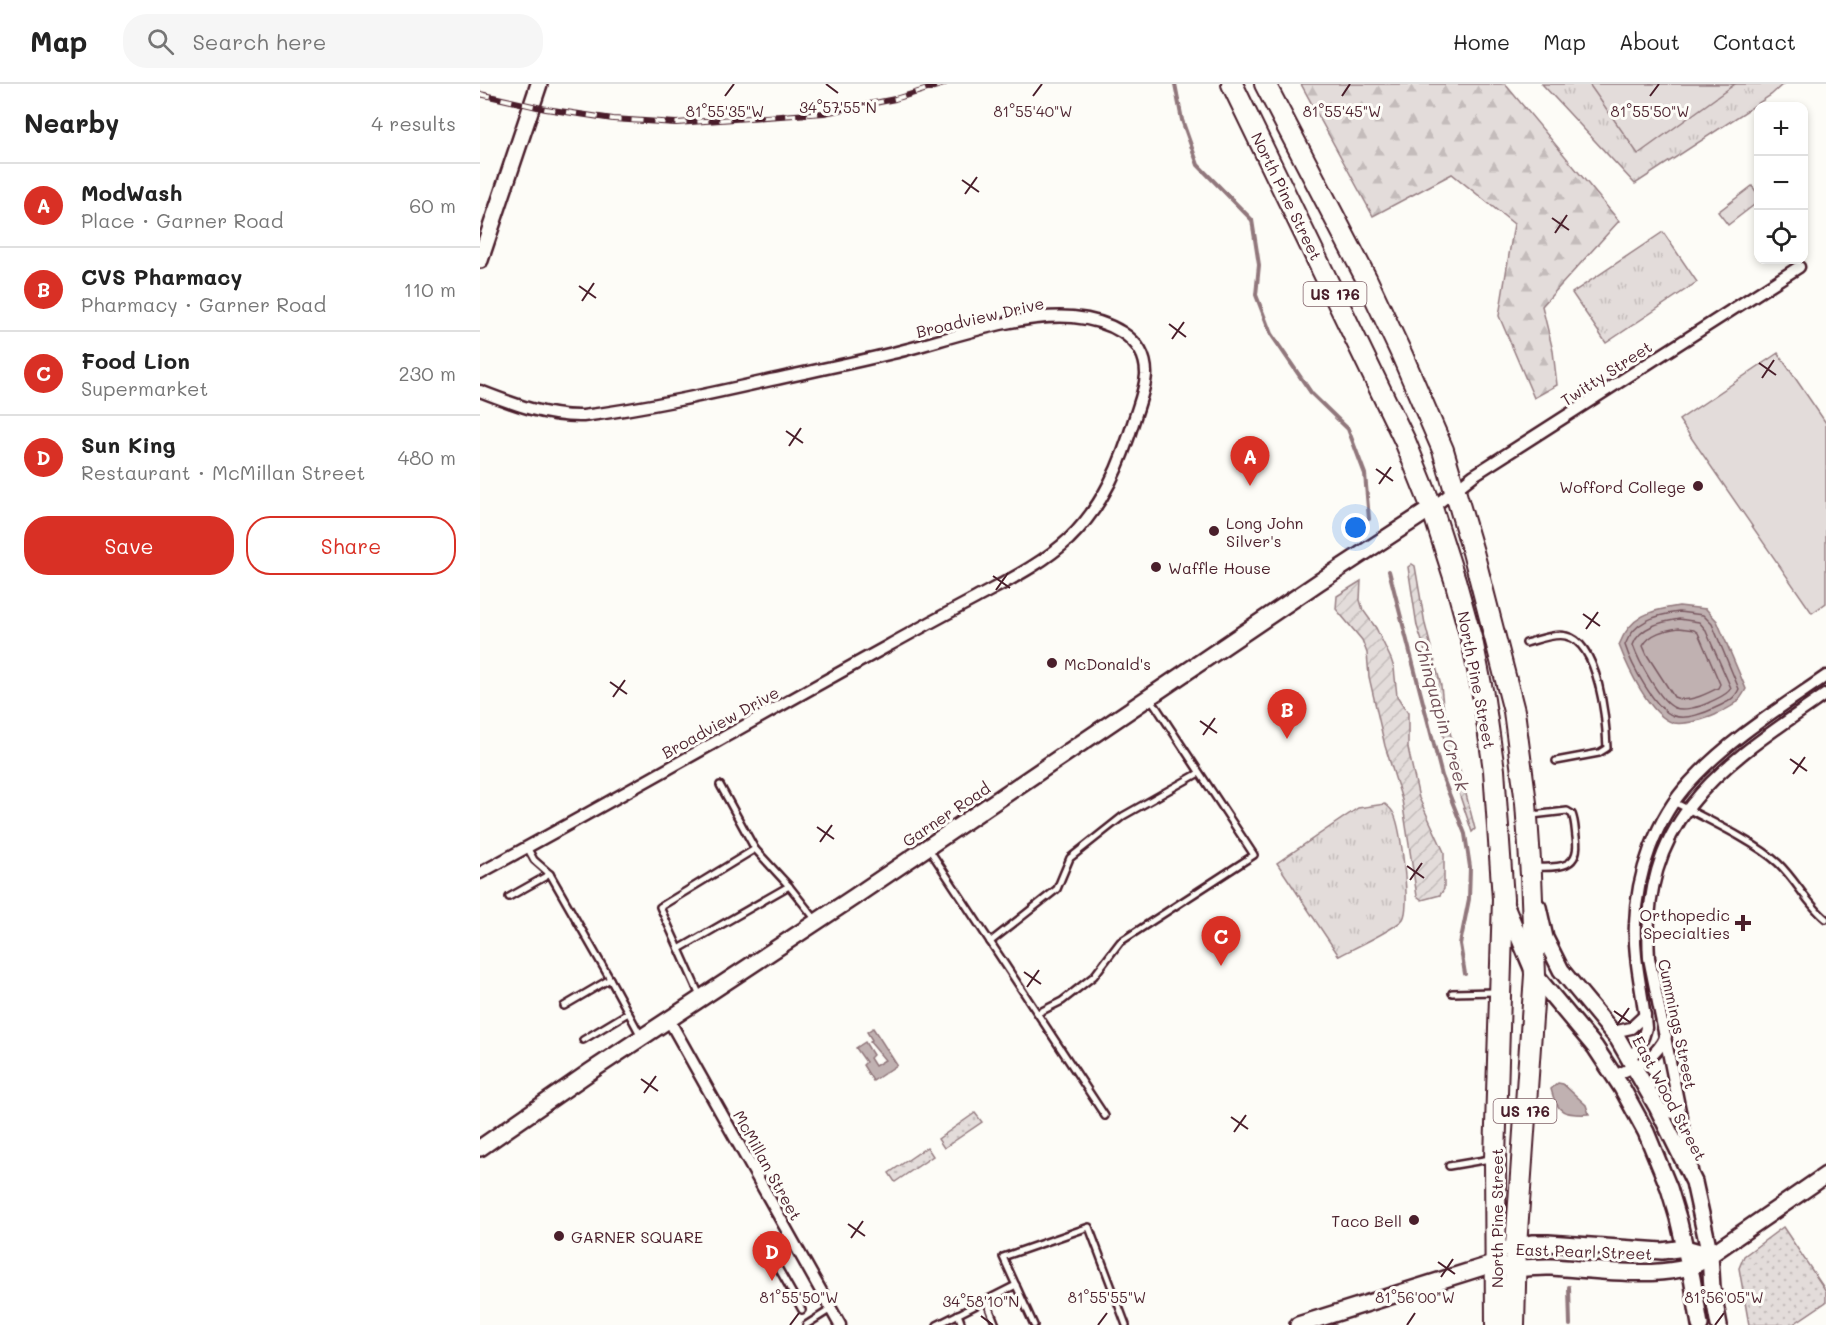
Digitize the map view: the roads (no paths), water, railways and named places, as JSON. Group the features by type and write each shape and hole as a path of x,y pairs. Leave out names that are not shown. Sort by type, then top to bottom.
{"highway":[{"name":"North Pine Street","path":"1232,84 1405,441 1432,508 1473,645 1484,700 1496,792 1503,898 1495,1158 1496,1325"},
{"name":"North Pine Street","path":"1265,84 1361,267 1443,450 1473,552 1514,711 1527,815 1534,975 1516,1246 1514,1325"}],"street":[{"path":"480,260 538,84"},
{"name":"Twitty Street","path":"1432,508 1474,475 1799,267"},
{"name":"Broadview Drive","path":"480,391 539,411 568,417 583,416 702,395 890,354 987,328 1053,316 1086,318 1119,330 1140,349 1146,374 1144,390 1116,472 1104,495 1089,517 1051,555 1029,570 923,626 480,873"},
{"name":"Garner Road","path":"480,1148 641,1037 928,848 1319,582 1432,508"},
{"name":"Cummings Street","path":"1631,1063 1643,1040 1646,1028 1635,947 1638,897 1642,874 1652,846 1674,802 1707,765 1736,740 1826,676"},
{"name":"Cummings Street","path":"1695,1182 1649,958 1647,932 1649,908 1659,862 1669,838 1686,809 1734,759 1826,694"},
{"name":"East Wood Street","path":"1531,871 1545,938 1552,954 1571,985 1613,1032 1657,1107 1695,1182 1710,1255 1712,1288 1719,1325"},
{"path":"1503,898 1534,975 1594,1047 1614,1076 1646,1132 1672,1198 1690,1267 1700,1325"},
{"path":"1613,1032 1631,1028 1645,1015"},
{"name":"McMillan Street","path":"669,1020 840,1325"},
{"path":"1614,1076 1631,1063 1653,1055 1666,1036"},
{"path":"1657,1107 1682,1116"},
{"name":"East Pearl Street","path":"1710,1255 1685,1248 1662,1251 1548,1243 1509,1248 1496,1263 1515,1269 1548,1267 1648,1272 1690,1267 1702,1263 1710,1255 1826,1175"},
{"path":"1298,1325 1496,1263"}],"lane":[{"path":"1526,643 1564,635 1573,638 1580,643 1591,659 1597,680 1607,748 1599,753 1556,761"},
{"path":"1038,1013 1062,1001 1094,976 1120,942 1254,855 1150,698"},
{"path":"990,942 1057,889 1070,858 1124,816 1199,773"},
{"path":"720,785 755,849 789,886 817,922"},
{"path":"1674,802 1752,845 1775,861 1826,919"},
{"path":"1527,815 1567,811 1572,814 1578,851 1573,860 1563,866 1531,871"},
{"path":"526,847 534,860 550,874 641,1037"},
{"path":"928,848 1106,1116"},
{"path":"701,999 660,907 755,849"},
{"path":"509,897 550,874"},
{"path":"679,949 789,886"},
{"path":"564,1006 610,980"},
{"path":"1452,993 1500,992"},
{"path":"583,1040 628,1013"},
{"path":"1449,1166 1495,1158"},
{"path":"1034,1325 1004,1257 1089,1227 1126,1325"},
{"path":"772,1257 802,1310"},
{"path":"937,1325 1016,1285"},
{"path":"986,1300 996,1325"},
{"path":"806,1325 831,1309"},
{"path":"958,1314 962,1325"}],"water":[{"path":"1679,606 1706,609 1717,621 1746,689 1737,702 1715,715 1695,721 1674,723 1656,711 1640,690 1619,645 1635,621 1651,612"},
{"path":"873,1028 897,1065 873,1081 863,1065 866,1062 856,1048 865,1042 873,1055 870,1058 875,1066 885,1060 870,1042 872,1040 867,1032"},
{"path":"1558,1083 1563,1084 1586,1105 1589,1114 1568,1113 1559,1108 1551,1089"}],"waterway":[{"name":"Chinquapin Creek","path":"1175,84 1182,120 1198,165 1252,220 1259,265 1256,295 1271,334 1312,394 1348,429 1365,474 1369,519"},
{"name":"Chinquapin Creek","path":"1389,571 1442,776 1465,834 1470,867 1469,899 1460,944 1465,974"},
{"name":"Chinquapin Creek","path":"1569,1287 1570,1325"}],"railway":[{"path":"480,94 546,109 613,119 676,123 824,113 895,99 944,84"}],"place":[{"name":"ModWash","path":"1250,486"},
{"name":"Wofford College","path":"1698,486"},
{"name":"Long John Silver's","path":"1214,531"},
{"name":"Waffle House","path":"1156,567"},
{"name":"McDonald's","path":"1052,663"},
{"name":"CVS Pharmacy","path":"1287,739"},
{"name":"Orthopedic Specialties","path":"1743,923"},
{"name":"Food Lion","path":"1221,966"},
{"name":"Taco Bell","path":"1414,1220"},
{"name":"GARNER SQUARE","path":"559,1236"},
{"name":"Sun King","path":"772,1281"}]}
